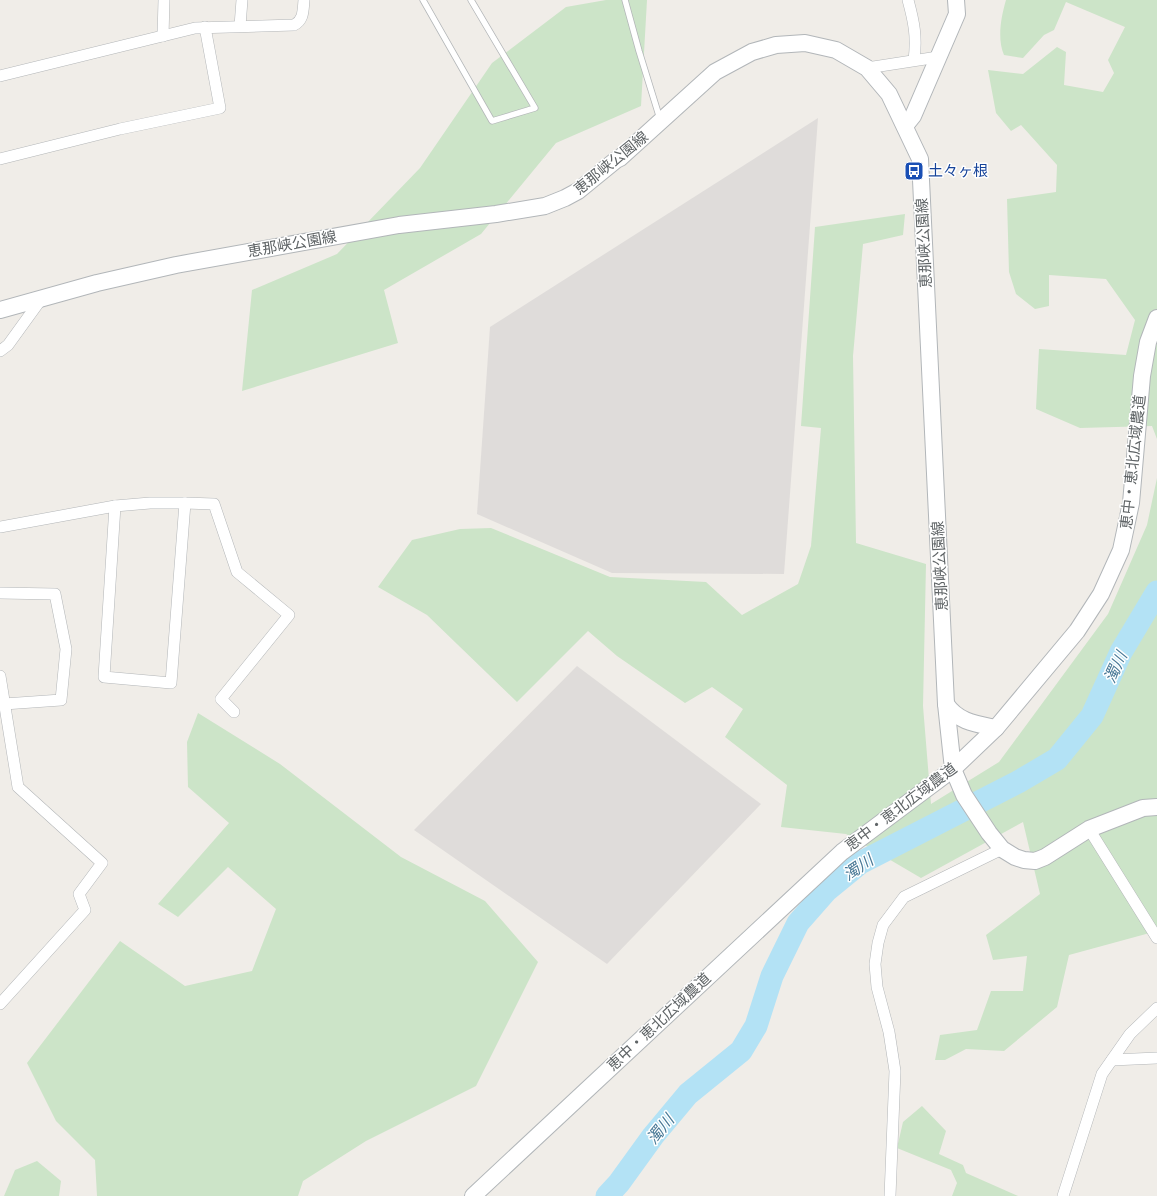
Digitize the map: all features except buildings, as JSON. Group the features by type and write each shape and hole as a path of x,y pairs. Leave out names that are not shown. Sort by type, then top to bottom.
{"main road":[{"path":"905,126 913,116 957,14 956,0"},
{"name":"恵那峡公園線","path":"0,310 97,283 176,265 399,225 496,214 545,206 578,191 620,158 715,72 752,52 776,45 806,43 836,50 867,68 889,94 920,159 946,704 953,769 964,795 989,833 1002,849 1015,858 1035,861 1045,857 1089,829 1144,808 1157,807"},
{"name":"恵中・恵北広域農道","path":"473,1196 842,852 953,769 996,728 1076,631 1102,594 1121,550 1131,502 1142,376 1148,342 1157,318"},
{"path":"946,704 952,712 965,721 996,728"}],"street":[{"path":"162,36 164,0"},
{"path":"240,26 242,0"},
{"path":"0,76 195,28 294,25 302,17 304,0"},
{"path":"908,0 914,20 916,42 914,60"},
{"path":"0,159 120,129 220,108 205,27"},
{"path":"867,68 938,57"},
{"path":"0,351 8,345 42,298"},
{"path":"0,527 114,506 150,503 214,504 237,572 289,615 221,699 234,712"},
{"path":"114,506 104,676 171,683 185,503"},
{"path":"0,593 55,594 66,648 61,700 4,704"},
{"path":"0,676 18,787 102,863 79,894 85,910 0,1004"},
{"path":"1089,829 1157,938"},
{"path":"890,1196 895,1071 889,1032 877,987 875,964 878,943 883,925 904,897 1002,849"},
{"path":"1064,1196 1102,1074 1130,1034 1157,1008"},
{"path":"1112,1060 1157,1058"}],"lane":[{"path":"423,0 492,121 535,108 471,0"},
{"path":"625,0 661,122"}],"shaded area":[{"path":"818,118 784,574 612,573 477,514 490,327"},
{"path":"577,666 761,804 607,964 414,830"}],"green space":[{"path":"606,0 647,0 641,106 556,143 481,234 384,290 398,343 242,391 252,290 337,254 420,168 492,63 566,7"},
{"path":"1006,0 1157,0 1157,439 1152,426 1080,428 1036,409 1039,349 1126,355 1135,320 1106,279 1049,275 1049,306 1035,309 1016,294 1009,272 1007,199 1056,192 1057,165 1021,125 1011,131 996,113 988,70 1023,74 1057,47 1066,52 1064,85 1103,92 1114,73 1108,60 1125,27 1066,2 1054,30 1044,35 1023,58 1004,55 1000,35 1001,21"},
{"path":"905,214 903,235 863,244 853,356 856,543 926,564 923,706 931,804 999,762 1108,614 1147,525 1157,478 1157,931 1069,955 1057,1007 1004,1051 966,1049 945,1060 935,1060 940,1035 977,1030 991,991 1023,991 1027,956 993,960 986,935 1040,894 1023,822 921,878 846,834 781,827 787,785 725,737 743,709 712,687 685,703 617,656 588,631 517,702 427,615 378,587 412,540 460,529 491,528 610,577 706,582 742,615 798,584 811,546 821,428 801,426 815,227"},
{"path":"198,713 280,764 401,857 485,901 538,962 476,1086 366,1141 303,1181 298,1196 97,1196 95,1160 56,1121 27,1063 120,941 185,986 252,971 276,909 228,867 178,917 158,904 229,823 188,787 187,742"},
{"path":"922,1106 946,1131 939,1154 963,1165 966,1173 1018,1196 952,1196 957,1183 951,1170 897,1148 903,1122"},
{"path":"37,1161 61,1181 59,1196 4,1196 15,1170"}],"waterway":[{"name":"濁川","path":"607,1196 619,1183 653,1136 688,1094 741,1051 756,1026 772,976 798,923 827,890 860,863 1018,782 1057,759 1092,716 1121,652 1157,592"}],"place":[{"name":"土々ヶ根","path":"914,171"}]}
